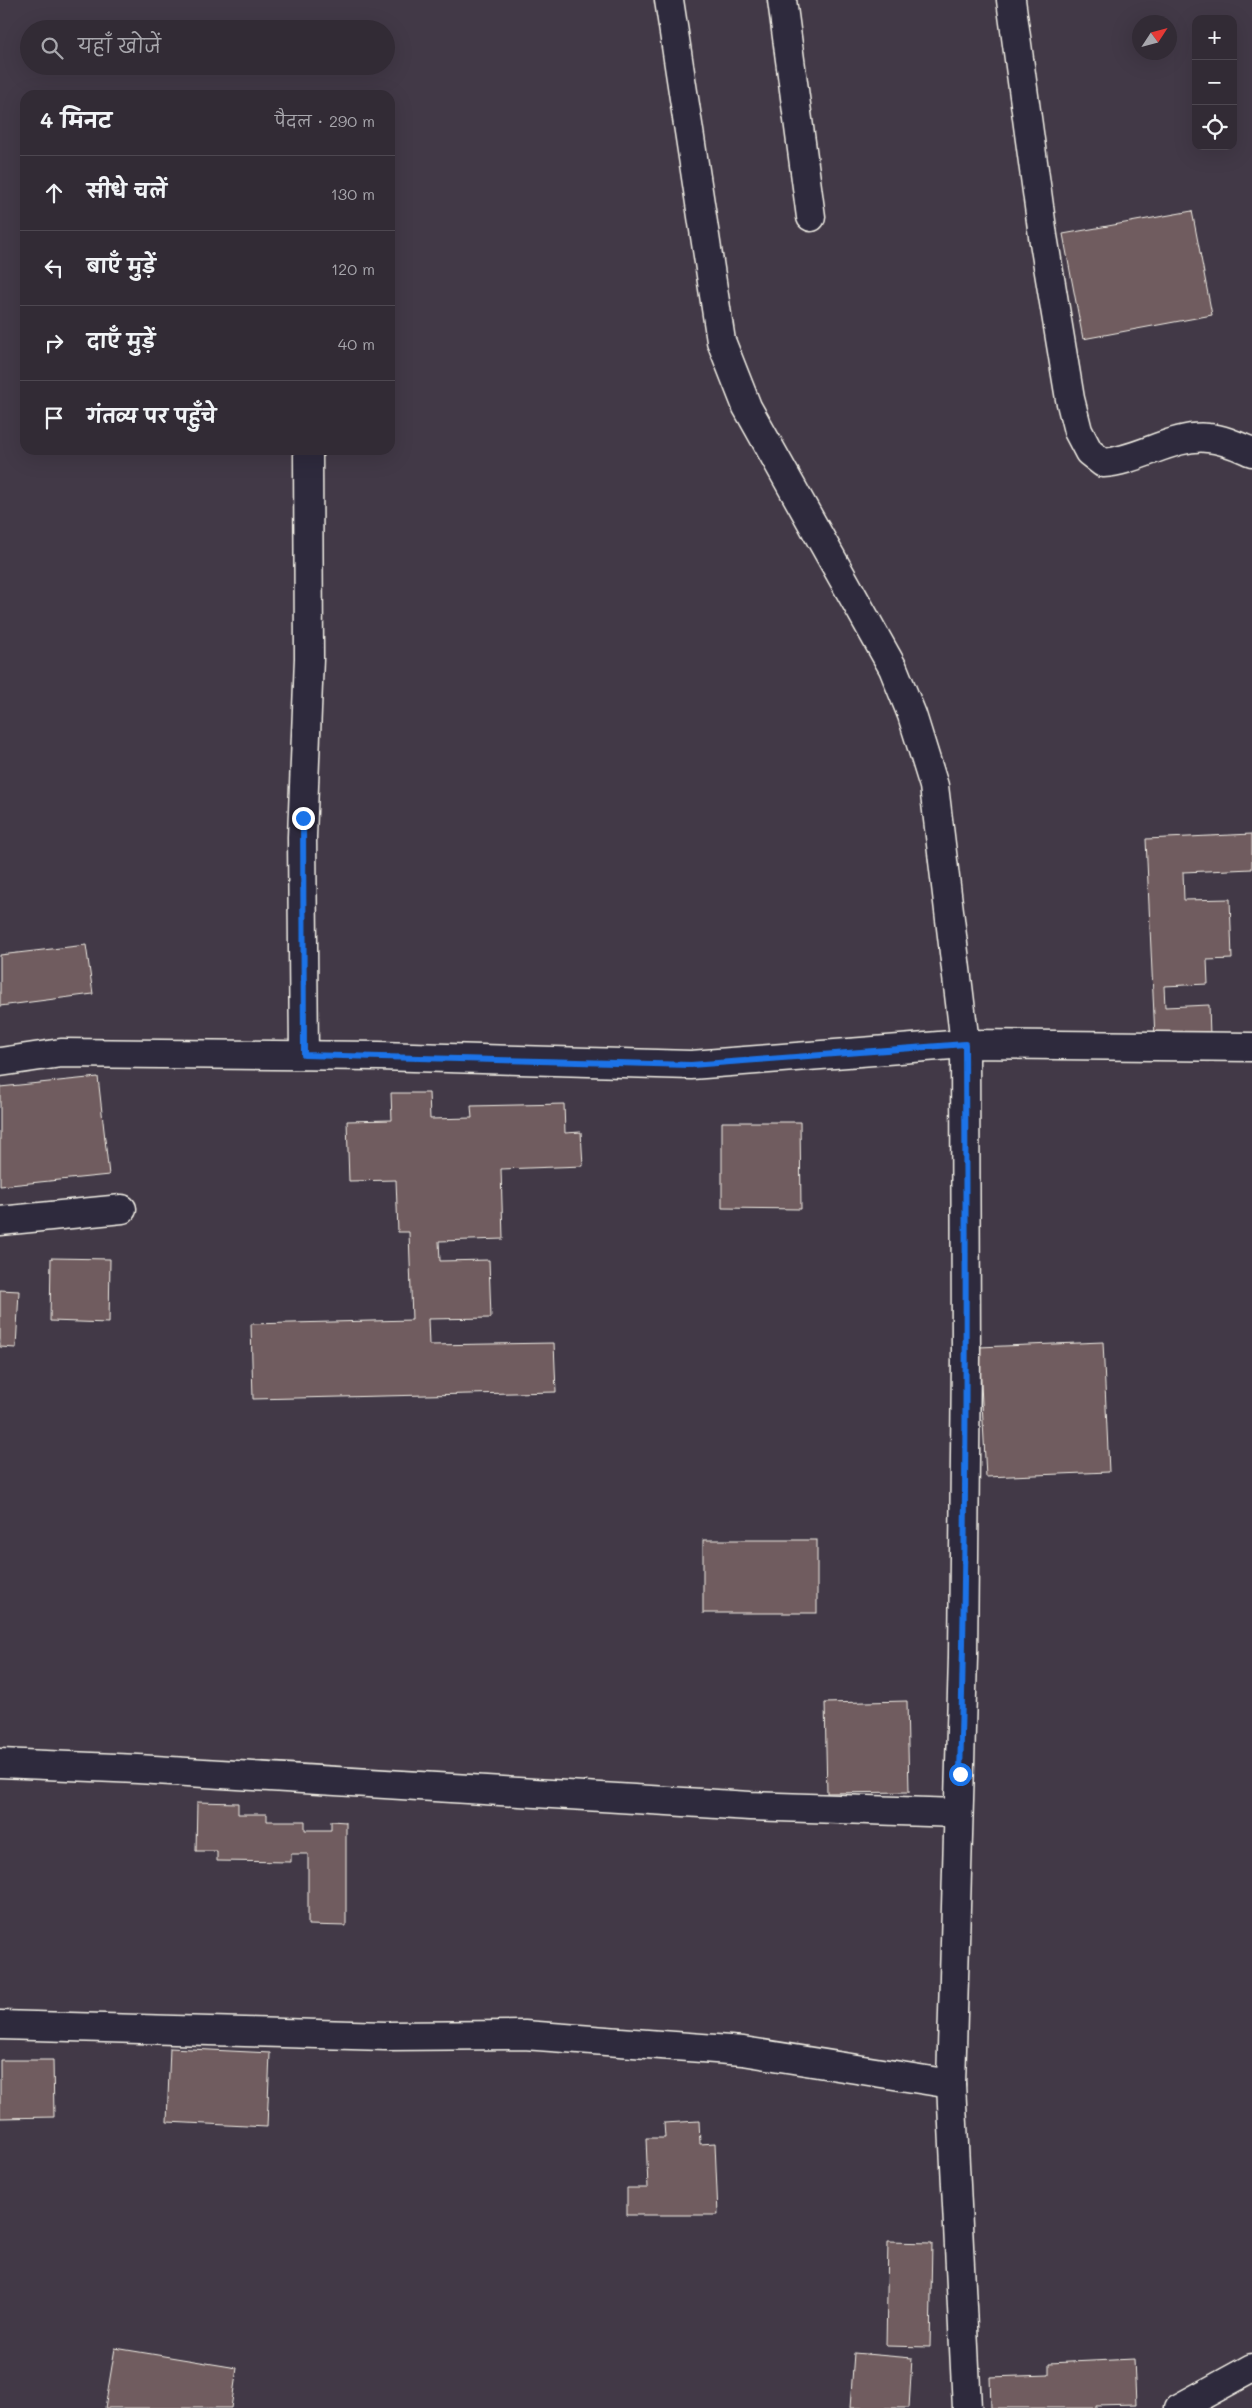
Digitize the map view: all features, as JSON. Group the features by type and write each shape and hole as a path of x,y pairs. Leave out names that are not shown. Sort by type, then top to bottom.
{"street":[{"path":"669,0 721,341 747,407 893,668 912,715 934,786 965,1044 966,1366 964,1648 951,2084 967,2408"},
{"path":"782,0 811,217"},
{"path":"1011,0 1060,343 1078,431 1089,452 1102,463 1120,462 1187,439 1207,437 1230,442 1252,452"},
{"path":"304,1055 302,837 309,658 308,455"},
{"path":"0,1062 61,1053 304,1055 691,1065 965,1044 1252,1047"},
{"path":"0,1221 122,1210"},
{"path":"0,1763 138,1769 740,1806 958,1813"},
{"path":"0,2026 386,2036 524,2035 742,2051 951,2084"},
{"path":"1179,2408 1252,2368"}],"building":[{"path":"1192,211 1212,315 1083,339 1063,234"},
{"path":"1252,834 1252,869 1183,872 1184,900 1230,899 1232,959 1207,960 1208,984 1164,986 1165,1007 1209,1005 1210,1036 1155,1038 1146,839"},
{"path":"86,945 93,994 0,1006 0,955"},
{"path":"98,1077 109,1175 0,1186 0,1087"},
{"path":"391,1093 429,1093 430,1119 472,1118 471,1106 564,1104 565,1133 581,1132 583,1166 501,1169 503,1239 439,1241 440,1261 489,1260 491,1318 428,1319 429,1345 554,1343 556,1392 253,1399 251,1324 412,1320 409,1232 398,1232 396,1180 349,1181 347,1121 392,1120"},
{"path":"722,1122 800,1122 801,1209 722,1208"},
{"path":"51,1258 110,1259 109,1323 50,1321"},
{"path":"0,1290 19,1291 16,1348 0,1347"},
{"path":"1103,1342 1109,1472 986,1477 979,1347"},
{"path":"703,1540 817,1540 817,1613 703,1613"},
{"path":"907,1701 909,1792 827,1793 825,1703"},
{"path":"197,1802 238,1803 238,1814 267,1814 267,1821 305,1821 305,1830 331,1830 331,1821 346,1822 346,1926 308,1925 308,1854 291,1854 291,1862 217,1861 217,1851 196,1851"},
{"path":"170,2048 270,2053 267,2127 167,2122"},
{"path":"0,2060 53,2060 54,2117 0,2118"},
{"path":"699,2121 700,2144 715,2143 718,2215 627,2215 627,2188 648,2188 646,2138 665,2138 664,2123"},
{"path":"888,2242 932,2243 930,2347 886,2346"},
{"path":"115,2348 237,2368 231,2408 105,2408"},
{"path":"854,2353 912,2358 909,2408 850,2408"},
{"path":"1134,2359 1136,2404 1096,2405 1096,2408 991,2408 990,2377 1049,2375 1049,2363"}],"route":[{"path":"303,818 304,1055 691,1065 965,1044 966,1412 960,1774"}]}
